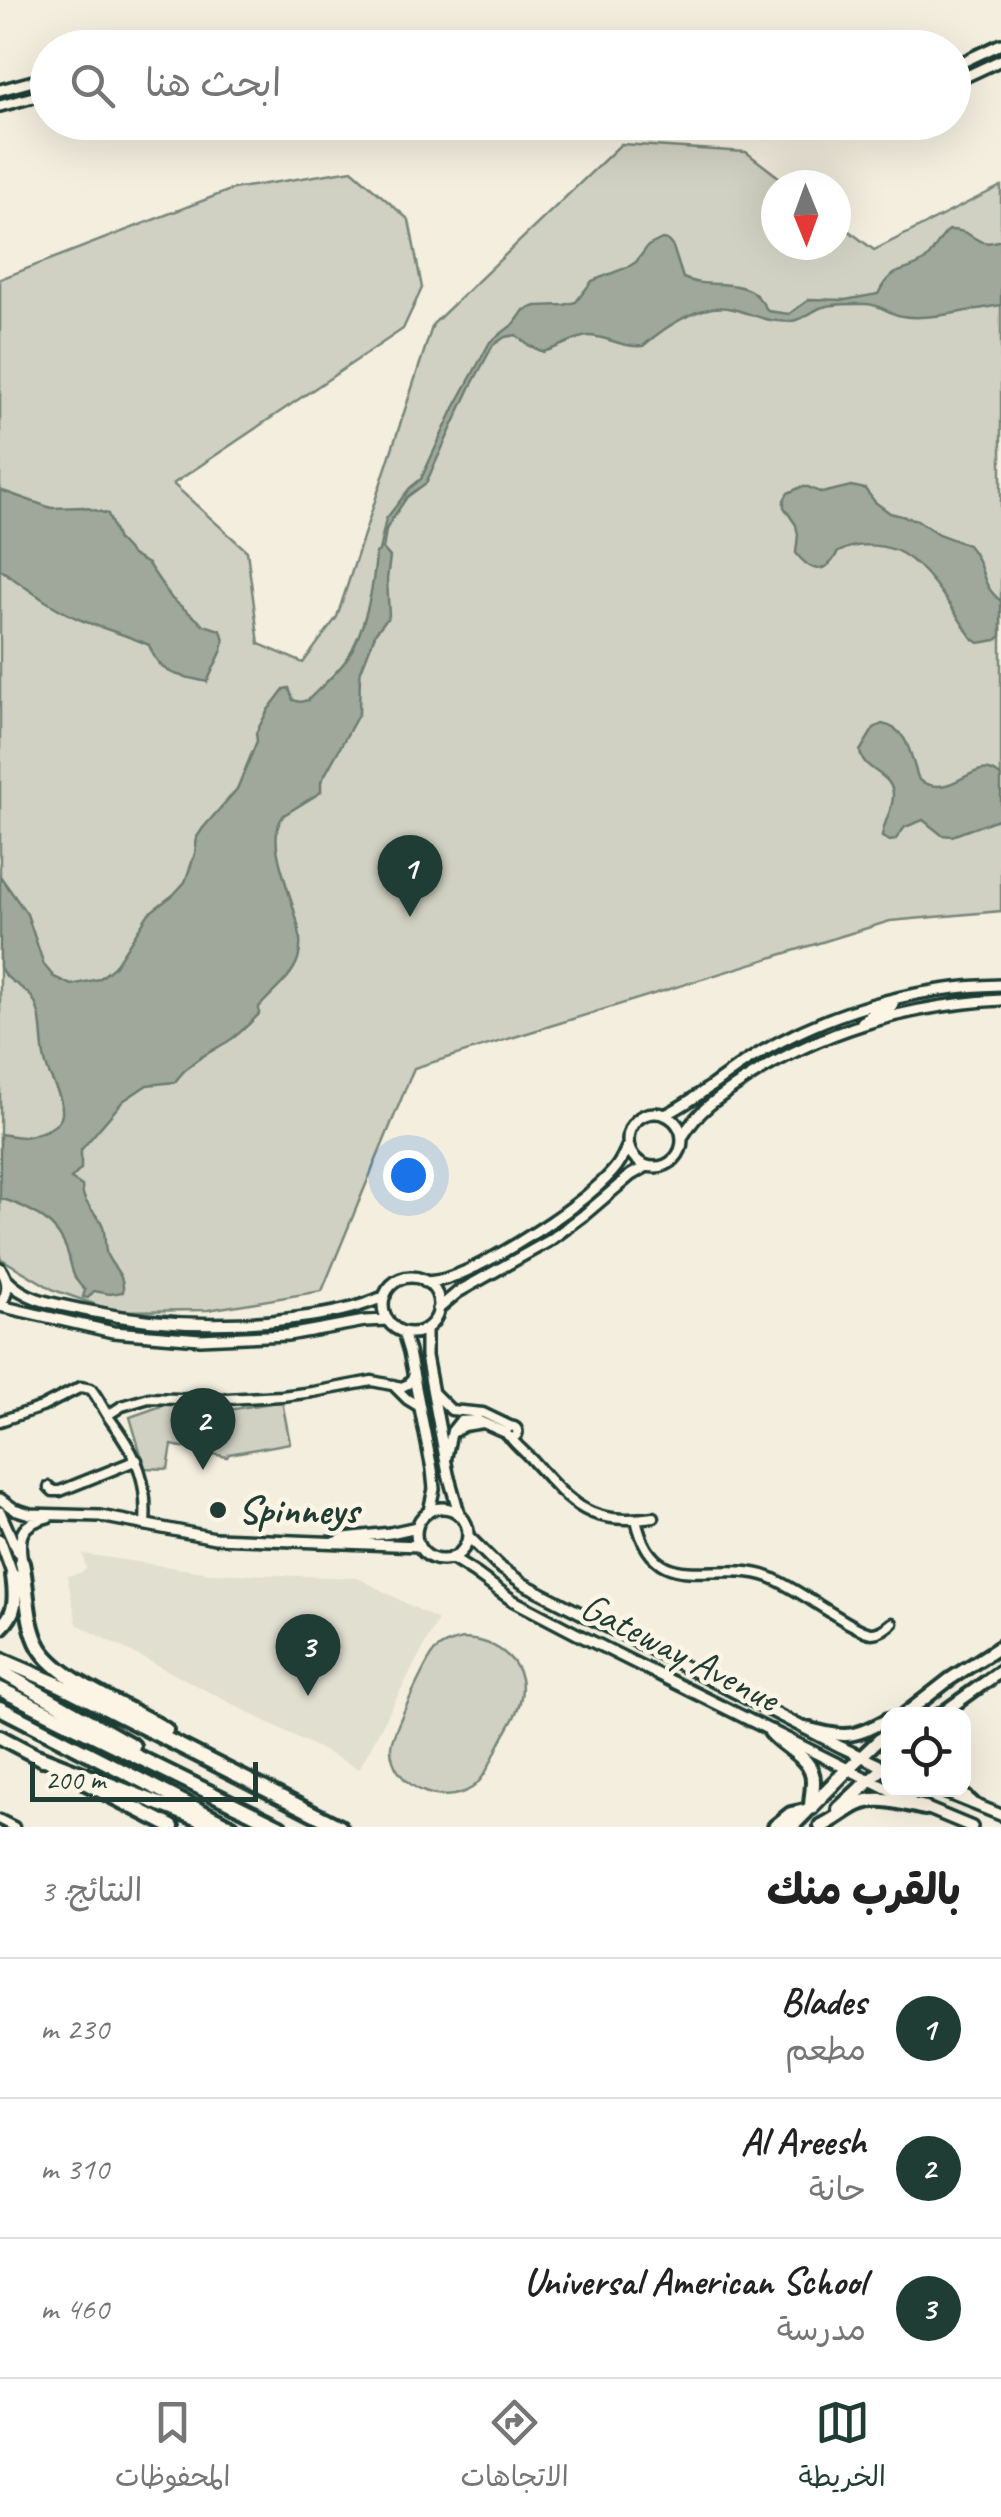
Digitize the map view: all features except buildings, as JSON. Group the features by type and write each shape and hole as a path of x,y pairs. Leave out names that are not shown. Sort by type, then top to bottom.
{"highway":[{"path":"22,1563 36,1638 60,1670 157,1724 218,1764"},
{"path":"0,1628 14,1606 13,1576"},
{"path":"0,1659 60,1685 340,1827"},
{"path":"0,1670 217,1796"},
{"path":"0,1689 280,1827"},
{"path":"0,1708 232,1827"},
{"path":"771,1732 812,1771 809,1810"},
{"path":"0,1737 172,1827"},
{"path":"36,1756 218,1827"},
{"path":"790,1827 848,1769"},
{"path":"820,1826 870,1780"},
{"path":"820,1826 870,1800 925,1808"},
{"path":"776,1827 792,1814 809,1810"}],"main road":[{"path":"913,1707 1001,1646"},
{"path":"951,1707 1001,1671"},
{"path":"806,1728 850,1736 881,1724"},
{"path":"848,1769 881,1738"},
{"path":"870,1780 881,1771"},
{"path":"966,1797 973,1803"}],"street":[{"path":"971,58 1001,44"},
{"path":"971,74 1001,60"},
{"path":"0,90 30,82"},
{"path":"0,106 30,98"},
{"path":"665,1115 748,1060 838,1015 940,989 1001,984"},
{"path":"860,1024 871,1014 891,1008 894,998"},
{"path":"682,1136 703,1108 808,1045 860,1024 931,1007 1001,1000"},
{"path":"425,1282 454,1276 544,1226 610,1174 628,1145 630,1128 639,1118 651,1113 665,1115 675,1121 682,1136 682,1148 672,1162 658,1167 646,1166 636,1159 628,1145"},
{"path":"438,1309 434,1290 413,1278 400,1280 385,1296 384,1311 393,1326 403,1332 426,1329 438,1309 462,1289 549,1242 646,1166"},
{"path":"0,1268 24,1294 63,1306 119,1317 190,1324 240,1324 321,1315 385,1296"},
{"path":"7,1280 7,1292 0,1306 112,1332 200,1340 288,1334 365,1320 388,1320"},
{"path":"403,1332 434,1479 429,1511 420,1521 416,1536 423,1552 436,1559 451,1558 463,1550 467,1524 458,1513 446,1459 426,1356 426,1329"},
{"path":"108,1415 118,1407 149,1398 282,1396 372,1381 404,1386 414,1377"},
{"path":"393,1385 420,1408"},
{"path":"0,1420 34,1410 84,1387 93,1391 137,1460 145,1496 142,1524"},
{"path":"433,1392 451,1410 482,1413 511,1432 561,1492 579,1507 605,1517 654,1516"},
{"path":"116,1427 131,1403"},
{"path":"446,1459 454,1427 464,1420 473,1419 511,1432"},
{"path":"49,1487 60,1491 137,1460"},
{"path":"0,1499 24,1513 100,1516 233,1540 419,1546"},
{"path":"429,1511 441,1508 458,1513"},
{"path":"0,1512 22,1563"},
{"path":"22,1563 22,1532 34,1522 57,1515"},
{"path":"636,1519 647,1551 670,1569 756,1572 783,1582 863,1631 879,1632 892,1623"},
{"path":"337,1542 417,1527"},
{"name":"Gateway Avenue","path":"468,1536 497,1565 524,1584 881,1764"},
{"path":"0,1540 13,1576"},
{"name":"Gateway Avenue","path":"451,1558 518,1603 925,1808 972,1827"},
{"path":"0,1563 13,1576"},
{"path":"957,1797 1001,1815"},
{"path":"0,1820 14,1827"}],"shaded area":[{"path":"621,144 746,152 769,170 761,170 761,260 851,260 851,232 874,250 1001,186 1001,911 890,921 414,1068 322,1291 208,1310 114,1311 54,1290 0,1258 0,279 233,189 352,170 409,220 422,288 403,329 173,484 247,551 259,644 303,663 337,617 433,324"},
{"path":"949,230 985,243 1001,240 1001,305 912,317 872,305 836,305 784,322 721,308 685,317 643,346 588,336 543,352 516,335 493,345 426,483 407,497 386,530 383,549 390,557 389,616 376,632 360,673 359,713 321,782 321,792 284,815 277,829 280,864 298,925 300,943 295,966 240,1033 192,1064 175,1082 147,1085 123,1101 81,1150 81,1169 71,1179 82,1186 86,1201 101,1222 107,1255 123,1286 123,1292 94,1291 88,1298 83,1297 85,1290 75,1278 58,1233 32,1211 0,1198 0,1134 23,1137 40,1133 57,1123 62,1114 61,1101 45,1061 36,1006 30,995 0,967 0,876 27,914 44,965 54,977 71,985 99,979 114,967 149,913 185,882 197,837 237,789 268,710 284,689 289,688 293,700 308,700 346,660 367,608 386,519 421,479 490,342 515,323 524,310 576,302 592,281 628,267 648,246 662,239 673,247 683,278 744,288 756,295 768,311 789,314 810,299 845,300 878,294 893,275 927,258"},
{"path":"851,486 865,489 890,513 917,520 938,534 968,545 989,588 1001,601 1001,636 979,643 972,638 932,581 913,561 890,548 850,548 818,569 800,558 796,553 796,525 784,507 788,493 801,487 822,493"},
{"path":"0,490 51,508 84,507 108,514 118,540 148,564 172,599 204,625 222,633 222,650 207,682 171,672 159,663 149,645 70,615 0,569"},
{"path":"882,724 904,738 919,780 943,786 983,770 1001,777 1001,818 952,836 942,835 923,820 905,827 895,840 882,837 893,801 892,788 867,764 860,751 874,728"},
{"path":"282,1401 290,1443 227,1457 172,1445 168,1469 145,1468 130,1417 167,1404 223,1411"},
{"path":"83,1554 210,1573 358,1578 438,1620 359,1769 77,1624 67,1576 86,1569"},
{"path":"463,1639 488,1644 508,1656 522,1688 514,1718 477,1784 460,1794 446,1796 414,1787 400,1773 391,1748 435,1651"}],"place":[{"name":"Blades","path":"410,917"},
{"name":"Al Areesh","path":"203,1470"},
{"name":"Spinneys","path":"218,1510"},
{"name":"Universal American School","path":"308,1696"}]}
